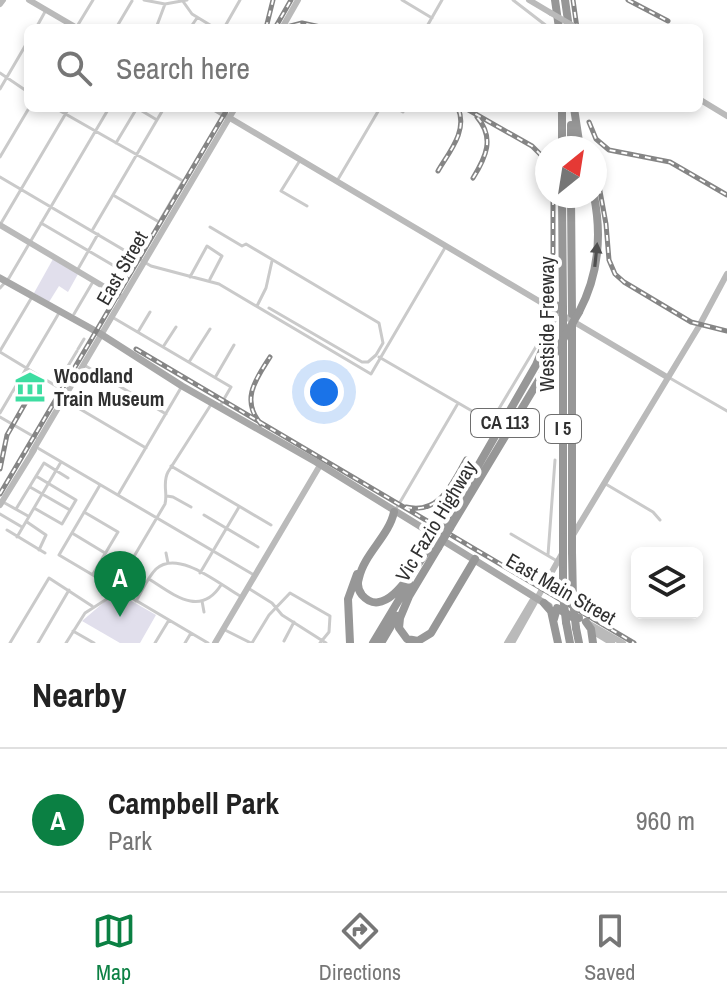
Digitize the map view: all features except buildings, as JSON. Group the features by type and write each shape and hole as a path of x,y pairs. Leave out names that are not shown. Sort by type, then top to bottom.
{"highway":[{"path":"555,0 558,24"},
{"path":"565,0 568,24"},
{"path":"562,112 562,136"},
{"path":"572,136 573,112"},
{"path":"574,112 578,136"},
{"name":"Westside Freeway","path":"562,208 562,241"},
{"name":"Westside Freeway","path":"571,208 575,313 572,325 572,552 573,600 579,643"},
{"name":"Vic Fazio Highway","path":"373,643 557,350 590,287 598,255 596,208"},
{"name":"Vic Fazio Highway","path":"447,526 536,365 547,339 559,307 562,241"},
{"name":"Westside Freeway","path":"559,307 563,320 563,537 560,562 570,643"},
{"path":"394,512 359,576 359,590 364,597 377,603 390,599 435,546"},
{"path":"350,643 350,590 394,512"},
{"name":"Vic Fazio Highway","path":"381,643 435,546"},
{"path":"410,594 399,628 407,639 418,641 431,633 478,562"},
{"path":"428,643 478,562"},
{"path":"538,596 554,615 558,643"},
{"path":"554,615 582,620 592,631 593,643"}],"main road":[{"path":"2,282 101,336"},
{"path":"59,313 72,317 101,336"},
{"name":"East Main Street","path":"101,336 495,573 582,620"},
{"name":"East Main Street","path":"478,562 508,576 538,596"},
{"path":"495,573 508,576"},
{"name":"East Main Street","path":"554,615 592,631"}],"street":[{"path":"29,0 70,24"},
{"path":"79,24 93,0"},
{"path":"118,24 132,0 165,4 184,1 197,17 208,24"},
{"path":"226,24 240,0"},
{"path":"284,24 298,0"},
{"path":"402,0 432,18"},
{"path":"428,24 442,0"},
{"path":"513,0 544,24"},
{"path":"529,0 570,24"},
{"path":"158,24 165,4"},
{"path":"38,24 46,10"},
{"path":"193,24 197,17"},
{"path":"0,89 24,48"},
{"path":"0,73 24,89"},
{"path":"703,101 727,116"},
{"path":"0,157 27,112"},
{"path":"62,112 183,181 159,222 113,195"},
{"path":"2,282 30,242 107,112"},
{"path":"116,144 135,112"},
{"path":"144,112 157,120"},
{"path":"92,230 162,112"},
{"path":"220,112 727,411"},
{"name":"East Street","path":"1,502 233,112"},
{"path":"337,181 378,112"},
{"path":"65,114 0,225 123,298"},
{"path":"301,160 281,191 307,206"},
{"path":"0,177 144,262 210,281 274,314 371,374 383,343 379,323 246,244 242,246 210,227"},
{"path":"41,223 116,267"},
{"path":"77,270 98,234"},
{"path":"190,277 207,246 222,256 210,281"},
{"path":"323,343 362,362 378,356 446,246"},
{"path":"257,306 266,288 272,260"},
{"path":"512,638 560,562 727,274"},
{"path":"72,317 94,280"},
{"path":"32,297 0,352 56,386 84,339"},
{"path":"269,308 274,314"},
{"path":"138,332 150,312"},
{"path":"59,313 0,415 61,462 255,575"},
{"path":"82,617 107,599 115,588 157,518 167,496 165,478 171,466 231,387 112,317"},
{"path":"163,347 176,327"},
{"path":"189,362 210,329"},
{"path":"378,356 491,422 540,340"},
{"path":"215,377 234,345"},
{"path":"84,365 166,414"},
{"path":"118,495 182,386"},
{"path":"63,399 146,448"},
{"path":"394,512 458,404"},
{"path":"548,555 555,460"},
{"path":"17,537 61,462"},
{"path":"16,509 44,463 68,478"},
{"path":"171,466 271,525"},
{"path":"215,643 319,467"},
{"path":"34,508 61,524 76,500 36,476"},
{"path":"604,483 653,512 660,520"},
{"path":"100,485 59,555 208,643"},
{"path":"30,487 70,510"},
{"path":"167,496 191,507"},
{"path":"1,502 29,517"},
{"path":"200,573 239,506"},
{"path":"84,512 118,532 93,575"},
{"path":"0,514 22,527"},
{"path":"204,515 258,547"},
{"path":"26,522 46,535 39,550"},
{"path":"7,530 45,553"},
{"path":"72,533 105,553"},
{"path":"511,534 560,562"},
{"path":"166,553 168,563"},
{"path":"136,601 159,567 181,562 242,597"},
{"path":"10,643 49,578 93,607"},
{"path":"149,579 185,600 202,601 211,597 221,585"},
{"path":"223,629 252,643 269,615 277,608 290,593 327,614 331,623 323,642 277,608 248,588"},
{"path":"38,643 69,590"},
{"path":"512,638 532,601 538,596"},
{"path":"66,643 82,617 87,605 85,600"},
{"path":"202,601 204,612"},
{"path":"155,643 169,620"},
{"name":"East Main Street","path":"582,620 623,643"},
{"path":"284,641 294,622"},
{"path":"73,631 94,643"},
{"name":"East Main Street","path":"592,631 612,643"},
{"path":"185,643 191,633"}],"shaded area":[{"path":"53,259 78,274 68,292 59,286 49,302 34,293"},
{"path":"116,592 156,615 140,643 120,643 82,621"}],"railway":[{"path":"267,24 273,0"},
{"path":"277,24 291,0"},
{"path":"573,0 576,24"},
{"path":"628,0 668,21"},
{"path":"298,24 307,24"},
{"path":"0,494 226,112"},
{"path":"438,171 459,133 459,112"},
{"path":"472,112 535,149"},
{"path":"473,178 487,148 486,132 477,117"},
{"path":"589,122 596,139 609,150 670,162 727,195"},
{"path":"553,208 553,253"},
{"path":"603,208 609,260 615,274 691,322 727,331"},
{"path":"136,349 634,643"},
{"path":"261,424 252,406 252,390 270,357"},
{"path":"0,469 7,435 38,381"},
{"path":"406,507 418,508 436,502 450,487 466,459"}],"place":[{"name":"Woodland Train Museum","path":"30,387"},
{"name":"Campbell Park","path":"120,617"}]}
